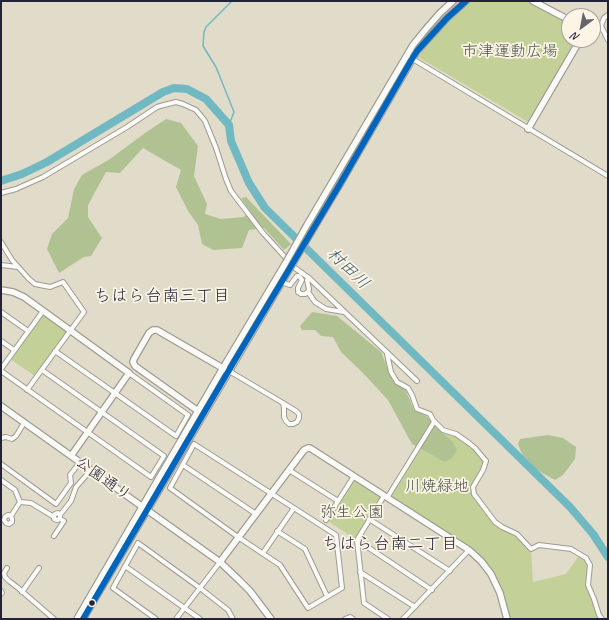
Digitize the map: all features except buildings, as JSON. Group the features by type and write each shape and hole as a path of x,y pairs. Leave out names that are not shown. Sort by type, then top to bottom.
{"street":[{"path":"83,619 198,411 406,55 426,28 453,1"},
{"path":"77,619 228,372 417,51 447,18 466,1"},
{"path":"533,1 561,16"},
{"path":"608,15 604,18 602,26 608,40"},
{"path":"528,128 575,48"},
{"path":"406,55 608,176"},
{"path":"1,193 16,189 43,177 127,127 157,107 176,102 183,104 196,110 205,121 231,191 263,233 295,268 309,278 417,381"},
{"path":"1,242 12,260 30,280 36,284 50,287 62,282 84,312 27,390"},
{"path":"1,265 18,267"},
{"path":"281,282 290,285 297,276 299,276 302,280 298,288 298,292 301,294 308,292"},
{"path":"309,278 307,280 309,289 308,292 316,302 326,309 344,312"},
{"path":"1,290 17,293 43,310 188,415 176,436 55,351"},
{"path":"42,370 164,456 151,478 1,370 43,310"},
{"path":"1,312 28,331"},
{"path":"198,411 135,366 133,362 134,359 149,333 153,330 157,330 228,372 283,403 296,411 299,414 297,422 289,424 286,420 284,417 283,403"},
{"path":"1,341 14,350"},
{"path":"386,353 391,372 397,382 408,388 417,409 430,414 434,422 443,430 456,434 476,448 486,461 483,470 473,487 474,494 495,522 517,534 531,549 539,545 571,549 586,558 590,565 588,585 599,615 602,619"},
{"path":"70,456 129,373"},
{"name":"公園通り","path":"1,406 220,562 250,591 271,619"},
{"path":"388,619 364,603 357,540 369,519 386,497 434,422"},
{"path":"1,438 6,437 12,439 16,436 24,423"},
{"path":"194,444 336,535 342,588 308,608 280,565 170,488 183,465 194,444"},
{"path":"176,619 305,448 310,448 469,550 481,561 491,574 500,593 507,619"},
{"path":"1,464 56,504 71,483 70,475 80,462"},
{"path":"183,465 256,514"},
{"path":"60,517 71,501 76,487 91,470"},
{"path":"289,470 338,501"},
{"path":"326,520 354,476"},
{"path":"1,480 15,490 20,502"},
{"path":"20,502 31,503 54,517 57,513 64,521 54,536"},
{"path":"11,516 20,502"},
{"path":"263,553 294,508"},
{"path":"369,519 450,571"},
{"path":"277,531 305,549 327,596"},
{"path":"357,540 432,590"},
{"path":"156,619 113,588 138,543 228,610 234,619"},
{"path":"403,619 469,550"},
{"path":"124,566 200,619"},
{"path":"7,568 4,573 5,577 54,619"},
{"path":"22,592 39,568"},
{"path":"360,572 415,607"},
{"path":"344,619 350,617 353,619"}],"green space":[{"name":"市津運動広場","path":"470,1 532,1 561,17 561,48 572,48 528,122 418,57 435,35"},
{"path":"166,119 181,123 198,146 194,176 207,204 205,214 221,219 244,217 249,210 241,198 246,197 291,244 284,250 264,228 249,230 242,248 213,250 202,244 198,225 188,211 176,187 181,170 143,148 120,173 106,172 88,205 88,217 102,238 91,256 84,257 59,273 47,249 52,234 68,218 74,189 82,175 110,159"},
{"path":"43,311 70,330 36,377 9,358"},
{"path":"312,312 337,316 381,352 392,379 406,391 414,410 428,417 441,432 452,441 457,450 452,458 445,462 412,444 388,400 341,352 333,337 321,336 315,330 302,330 300,326"},
{"name":"川焼緑地","path":"434,422 443,430 456,434 475,448 486,461 473,487 474,494 495,522 517,534 531,549 533,582 566,574 580,554 590,565 588,585 602,619 507,619 491,574 469,551 387,498"},
{"path":"548,435 563,438 576,447 575,459 563,475 555,480 537,470 522,454 518,444 520,439"},
{"name":"弥生公園","path":"354,476 384,496 357,540 326,520"}],"waterway":[{"path":"229,125 234,112 216,67 203,46 206,27 232,1"},
{"name":"村田川","path":"1,181 22,174 47,162 163,92 174,88 187,89 206,99 229,125 231,141 249,183 265,208 570,507 593,534 608,557"}],"transit line":[{"path":"83,619 340,184 412,59 417,51 447,18 466,1"}],"district":[{"name":"ちはら台南三丁目","path":"162,297"},
{"name":"ちはら台南二丁目","path":"390,545"}]}
